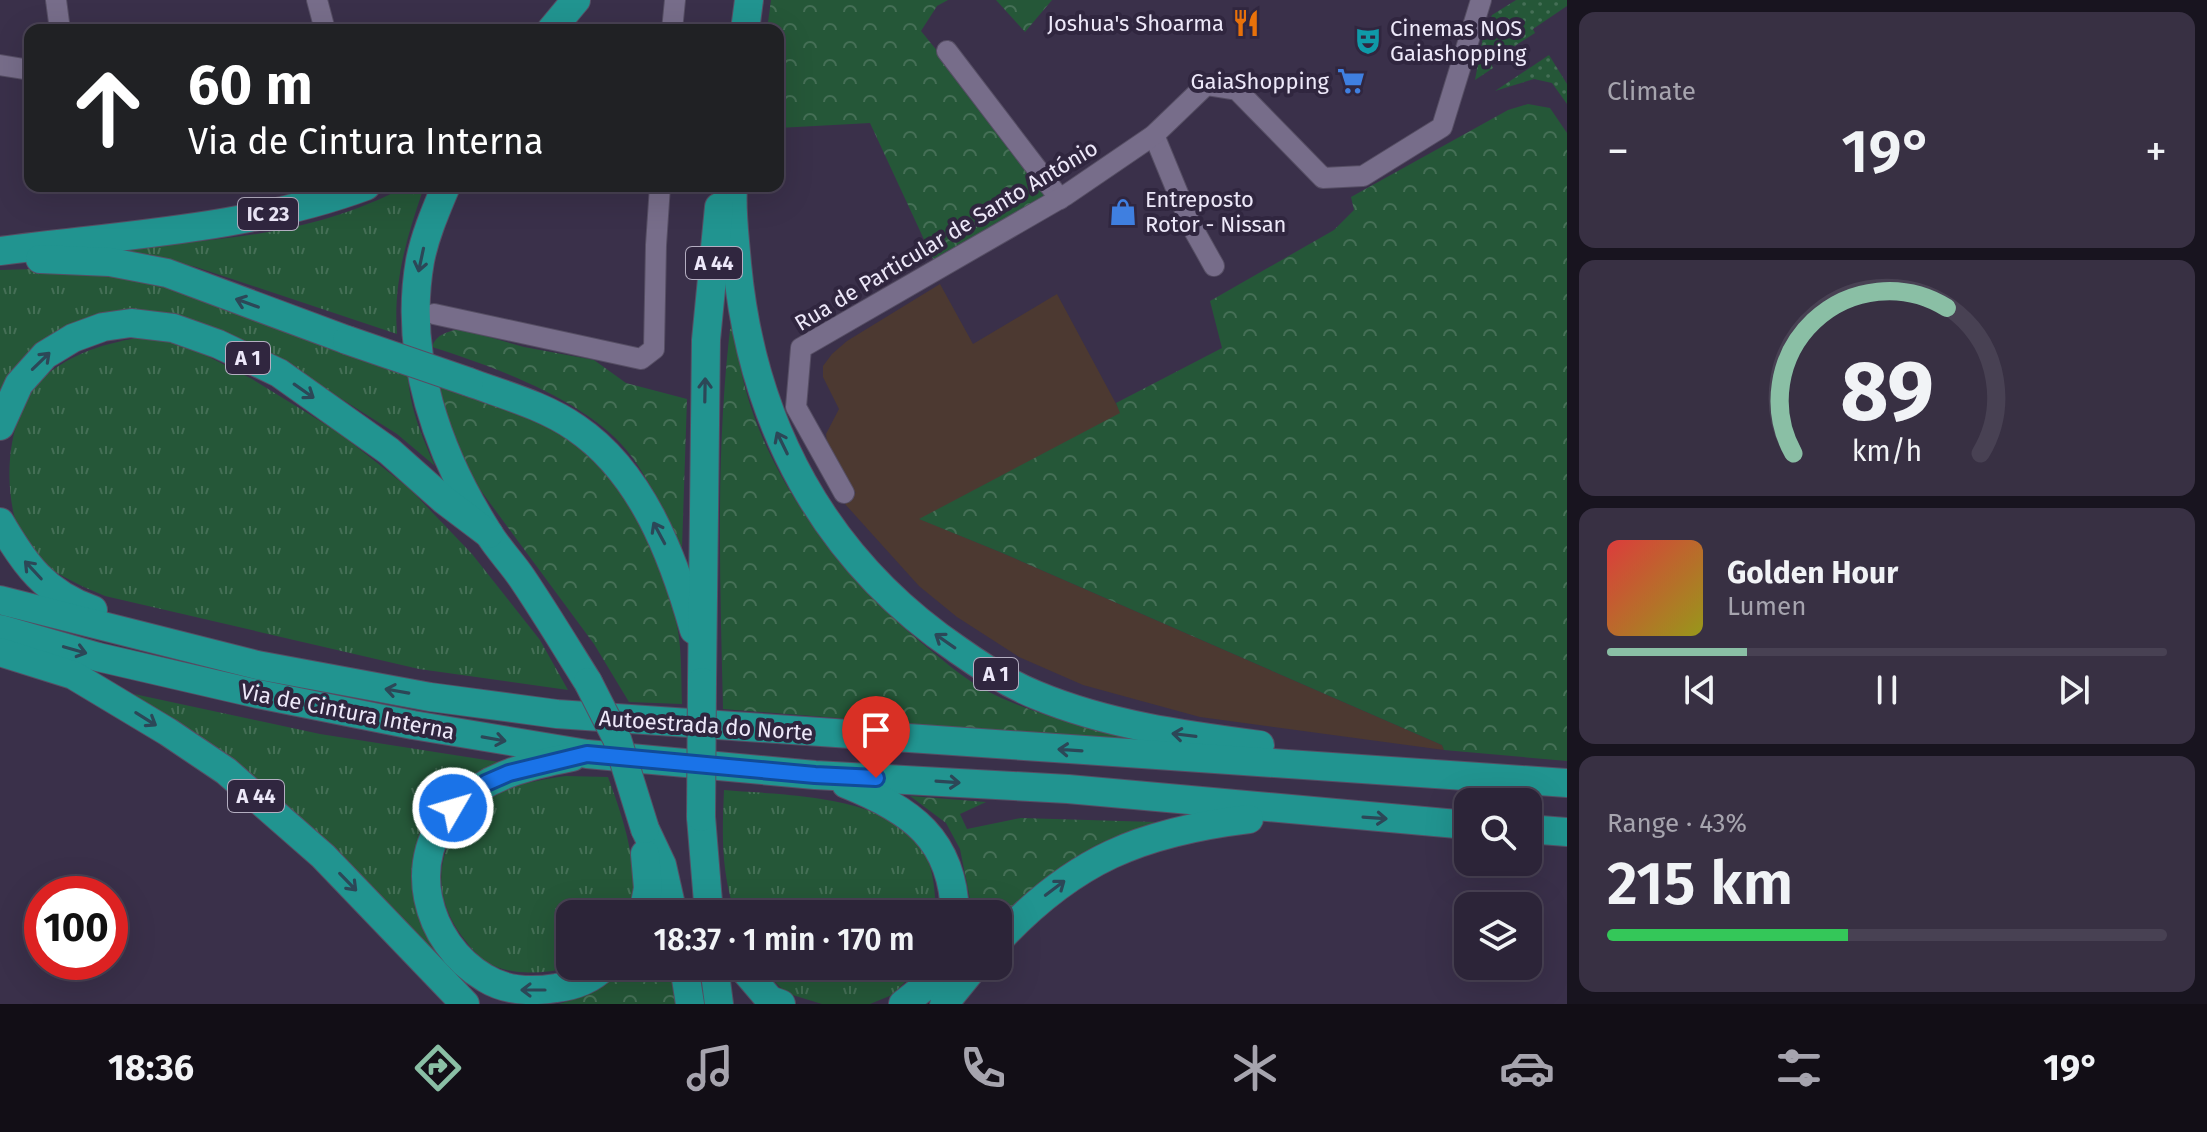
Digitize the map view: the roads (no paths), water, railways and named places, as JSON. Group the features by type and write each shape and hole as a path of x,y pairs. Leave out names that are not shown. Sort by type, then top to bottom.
{"highway":[{"path":"556,24 576,0"},
{"path":"746,24 749,0"},
{"name":"IC 23","path":"0,251 231,222 319,203 349,192"},
{"path":"444,192 421,257 417,284 418,352 424,393 437,432 489,534 521,576 588,682 617,739 645,829 662,865 670,900"},
{"name":"A 44","path":"708,900 701,817 706,340 720,192"},
{"name":"A 1","path":"733,192 741,306 764,400 778,435 813,501 857,562 891,598 937,636 1000,677 1033,694 1124,724 1171,734 1567,782"},
{"path":"0,260 110,262 167,273 469,382 537,408 575,427 608,454 637,494 664,540 687,606 702,671"},
{"name":"A 1","path":"0,426 19,384 45,355 73,338 103,327 131,323 173,328 218,344 279,373 389,451 444,500 489,534"},
{"name":"A 1","path":"0,522 18,555 46,585 67,601 257,665"},
{"name":"Autoestrada do Norte","path":"0,600 257,665 430,697 557,714 1567,782"},
{"name":"Via de Cintura Interna","path":"0,629 98,657 258,694 413,725 587,754 815,775"},
{"name":"A 44","path":"0,652 73,675 226,771 323,856 465,1004"},
{"path":"583,980 573,986 537,991 511,989 486,979 468,966 435,925 425,882 431,845 453,808 465,797 509,773 587,754"},
{"path":"815,775 882,798 903,811 933,837 946,861 955,900"},
{"name":"Autoestrada do Norte","path":"815,775 1068,789 1454,824"},
{"path":"1012,926 1054,887 1099,858 1152,837 1195,825 1318,813"},
{"path":"645,829 648,888 646,900"},
{"path":"1542,830 1567,832"},
{"path":"706,877 713,900"},
{"path":"686,980 690,1004"},
{"path":"716,980 719,1004"},
{"path":"753,980 770,1000 781,1004"},
{"path":"903,1004 929,980"},
{"path":"944,1004 964,980"}],"street":[{"path":"56,0 59,24"},
{"path":"317,0 323,24"},
{"path":"673,24 675,0"},
{"name":"Rua de Particular de Santo António","path":"844,493 796,407 801,348 1060,199 1154,135 1206,85 1237,90 1323,178 1363,176 1442,127 1481,0"},
{"path":"947,51 1060,199"},
{"path":"0,65 24,69"},
{"path":"1154,135 1191,225 1214,266"},
{"path":"434,314 641,359 654,349 660,192"}],"place":[{"name":"Joshua's Shoarma","path":"1246,23"},
{"name":"Cinemas NOS Gaiashopping","path":"1368,41"},
{"name":"GaiaShopping","path":"1351,81"},
{"name":"Entreposto Rotor - Nissan","path":"1123,212"}]}
